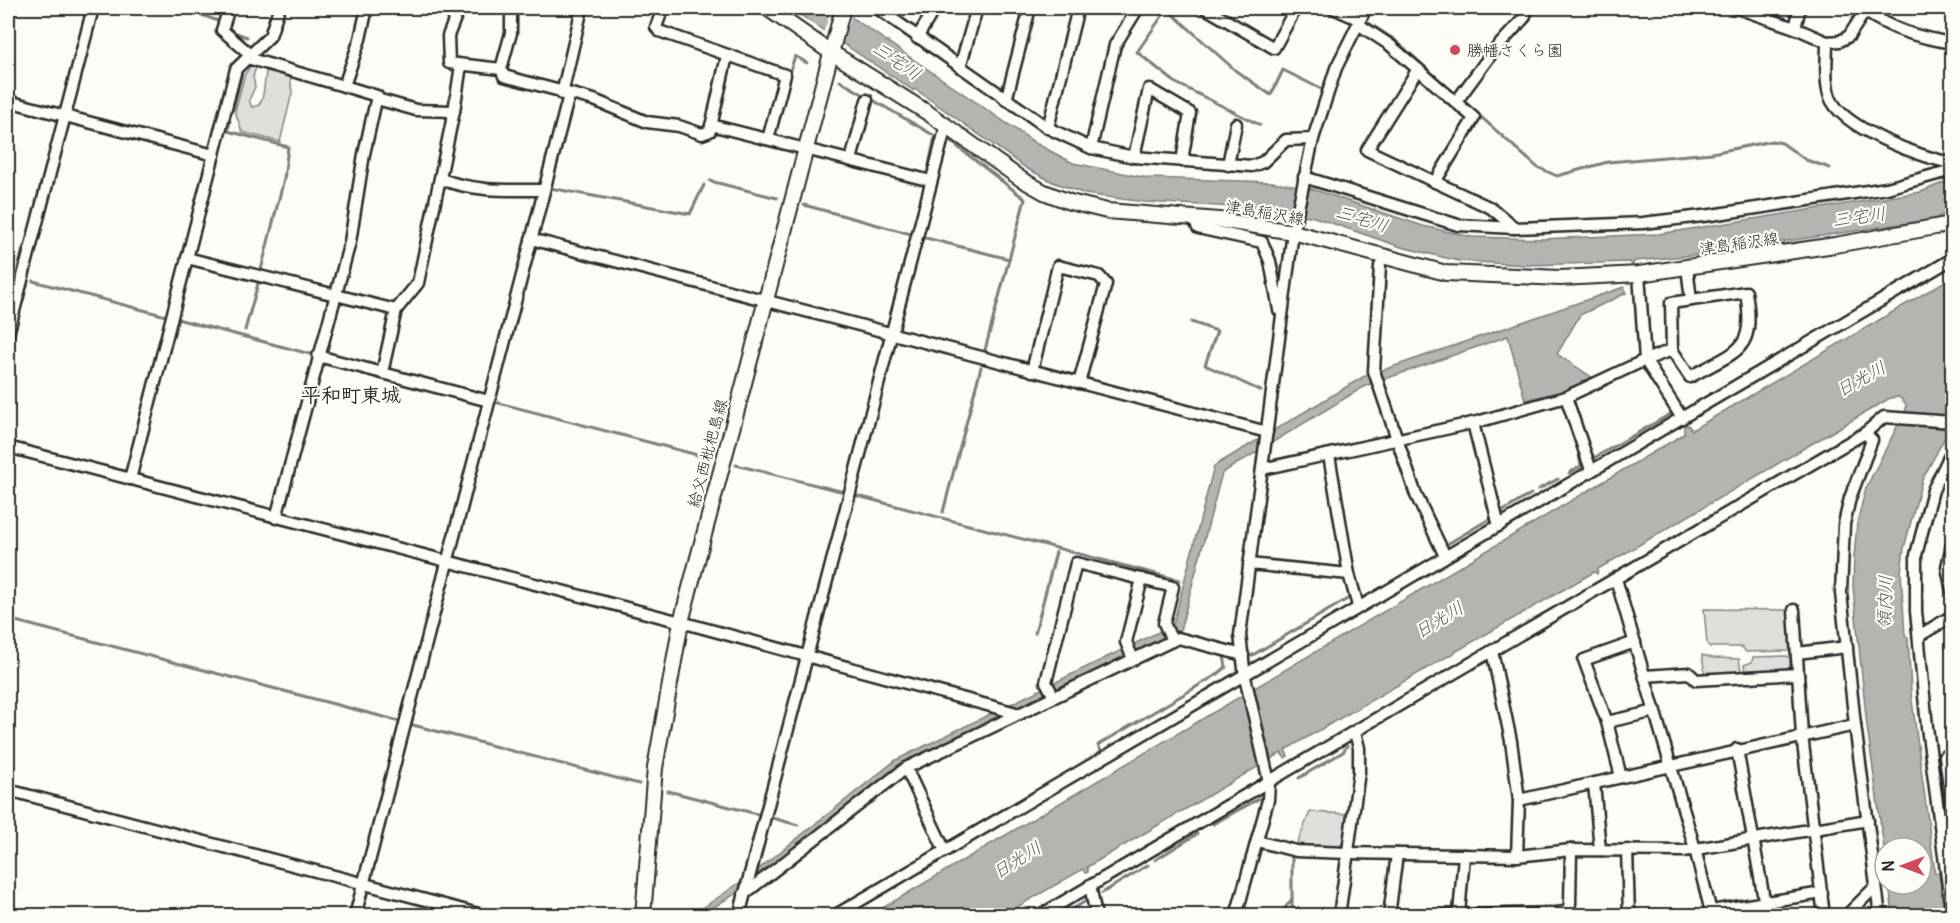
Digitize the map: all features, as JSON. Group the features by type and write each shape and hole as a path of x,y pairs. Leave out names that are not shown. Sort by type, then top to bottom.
{"main road":[{"name":"津島稲沢線","path":"766,8 831,46 1021,179 1052,195 1107,211 1294,226 1446,273 1560,278 1639,274 1835,245 1953,224"},
{"name":"給父西枇杷島線","path":"643,915 655,768 681,622 804,148 843,8"}],"street":[{"path":"8,334 93,8"},
{"path":"229,8 222,30 249,57 416,110 454,111"},
{"path":"130,479 236,69 270,36 279,8"},
{"path":"344,87 360,39 367,8"},
{"path":"459,8 448,36 449,63 501,69"},
{"path":"511,8 511,33 501,69 504,76 607,105 623,114 647,122 679,126 702,134 710,131 727,56"},
{"path":"355,915 544,190 582,8"},
{"path":"663,8 656,27 659,30 785,75 768,139"},
{"path":"917,38 935,8"},
{"path":"960,67 977,8"},
{"path":"1006,100 1030,8"},
{"path":"1091,148 1115,45 1138,8"},
{"path":"1205,8 1274,48 1296,8"},
{"path":"1333,8 1359,22 1458,98 1474,118 1435,182"},
{"path":"1236,915 1268,800 1267,769 1245,674 1241,612 1294,226 1313,139 1336,68 1366,8"},
{"path":"1458,98 1492,53 1524,18 1528,8"},
{"path":"1737,8 1795,27 1827,42 1840,41 1849,36 1866,9 1889,27 1913,37 1953,44"},
{"path":"1795,27 1800,8"},
{"path":"884,10 917,38 1006,100 1048,128 1091,148 1134,157 1252,166 1263,162 1286,140 1313,139"},
{"path":"1048,128 1076,16"},
{"path":"1827,42 1827,84 1830,99 1844,115 1862,127 1929,159 1953,163"},
{"path":"382,373 396,310 418,283 441,179 460,65"},
{"path":"1418,69 1367,150 1491,208 1515,228"},
{"path":"1134,157 1149,89 1190,113 1182,160"},
{"path":"276,518 354,225 364,154 377,99"},
{"path":"850,160 867,100"},
{"path":"8,101 214,155"},
{"path":"1228,165 1236,124"},
{"path":"711,125 932,181"},
{"path":"739,915 946,126"},
{"path":"1304,180 1458,225 1515,228 1643,223 1711,215 1893,187 1953,170"},
{"path":"441,179 456,185 483,190 544,190"},
{"path":"1193,218 1198,228 1262,242 1270,261 1281,319"},
{"path":"531,239 1266,433"},
{"path":"188,258 396,310"},
{"path":"834,915 1953,259"},
{"path":"1032,370 1058,266 1099,276 1106,284 1079,383"},
{"path":"1380,266 1374,371 1416,495 1444,556"},
{"path":"1687,267 1691,300"},
{"path":"1639,274 1645,360 1682,418"},
{"path":"1746,292 1750,314 1747,339 1739,349 1690,377 1672,350 1671,303 1746,292"},
{"path":"1262,469 1473,423 1566,397 1645,360 1672,350"},
{"path":"318,356 489,401"},
{"path":"1566,397 1591,470"},
{"path":"1039,915 1865,433 1884,417 1953,422"},
{"path":"1473,423 1499,526"},
{"path":"1865,433 1872,440 1850,498 1841,555 1841,593 1873,861"},
{"path":"8,447 681,622 1018,713"},
{"path":"1952,915 1927,727 1918,636 1916,555 1933,490 1953,451"},
{"path":"1329,454 1349,574 1358,606"},
{"path":"1953,545 1947,567 1953,591"},
{"path":"1053,696 1047,684 1076,563 1173,586 1164,623 1170,635 1243,655"},
{"path":"1249,564 1349,574"},
{"path":"1133,658 1127,644 1142,579"},
{"path":"1616,579 1656,711 1711,913 1822,893"},
{"path":"1794,610 1802,735 1824,915"},
{"path":"1918,636 1953,616"},
{"path":"745,892 906,768 1133,658 1170,635"},
{"path":"1621,777 1607,722 1584,660 1635,642"},
{"path":"1797,653 1847,648"},
{"path":"1492,651 1511,741 1519,800 1517,856"},
{"path":"1645,676 1689,673 1696,680 1798,674"},
{"path":"1607,722 1656,711"},
{"path":"1519,800 1737,749 1855,725"},
{"path":"1339,915 1359,772 1359,748 1354,732"},
{"path":"1737,749 1767,915"},
{"path":"1953,754 1945,756 1953,808"},
{"path":"906,768 945,851"},
{"path":"1594,783 1600,850"},
{"path":"8,790 486,915"},
{"path":"1257,841 1296,851 1517,856 1571,850 1695,849 1868,820"},
{"path":"1438,915 1558,914 1567,911 1570,904 1571,850"},
{"path":"1627,850 1629,915"},
{"path":"1389,915 1397,854"},
{"path":"1459,914 1464,855"},
{"path":"1090,885 1096,915"},
{"path":"1846,915 1873,889"},
{"path":"1877,896 1880,915"}],"shaded area":[{"path":"251,65 256,67 253,77 255,87 249,100 252,107 259,105 261,101 267,69 290,74 292,93 280,142 242,132 235,111 245,74"},
{"path":"1704,609 1789,610 1792,649 1790,651 1746,652 1742,647 1710,647 1707,644"},
{"path":"1702,655 1713,658 1739,659 1741,671 1705,675"},
{"path":"1787,656 1790,658 1790,671 1746,673 1744,665 1752,662 1753,657"},
{"path":"1310,812 1348,814 1343,843 1339,847 1296,846"}],"water":[{"name":"三宅川","path":"790,8 838,8 1037,144 1073,163 1147,178 1272,182 1306,187 1423,226 1472,237 1540,239 1659,234 1921,192 1952,179 1952,211 1934,219 1695,255 1635,261 1632,265 1630,262 1527,265 1459,261 1401,247 1314,217 1273,209 1145,202 1085,194 1053,182 1026,168 915,89 914,91"},
{"path":"1952,277 1952,424 1922,480 1904,548 1901,572 1911,693 1930,836 1882,836 1867,726 1853,587 1857,523 1866,488 1906,409 1906,404 1899,397 1890,398 1598,569 1597,574 1594,572 1285,750 1288,756 1285,758 1281,753 1087,867 1088,872 1085,873 1083,869 1003,915 869,916 1684,434 1684,427 1687,424 1692,430"},
{"path":"1624,287 1626,293 1580,315 1557,354 1593,378 1567,390 1525,400 1508,336 1365,386 1222,473 1180,631 902,765 740,891 701,915 691,916 755,872 896,760 1173,625 1214,466 1363,377"},
{"path":"1933,858 1935,873 1939,873 1943,906 1940,907 1941,915 1893,915 1891,896 1933,896"}],"pier":[{"path":"832,8 843,8 852,14 842,46 823,34"}],"waterway":[{"path":"183,8 218,21"},
{"path":"1166,8 1236,71 1271,95 1283,70 1323,90"},
{"path":"1167,9 1137,52 1176,83 1260,125"},
{"path":"1367,22 1395,40 1537,167 1557,176 1608,162 1712,153 1772,141 1782,143 1806,160 1830,168"},
{"path":"227,27 247,37"},
{"path":"789,74 795,56 807,63"},
{"path":"233,110 242,74"},
{"path":"840,81 935,136 929,165"},
{"path":"230,121 228,131 288,147 284,179 261,270"},
{"path":"949,140 1025,199 985,350"},
{"path":"710,181 777,198"},
{"path":"550,188 690,214 704,185"},
{"path":"913,230 921,200"},
{"path":"804,205 911,234"},
{"path":"922,237 1009,259"},
{"path":"17,273 23,248"},
{"path":"245,330 259,280"},
{"path":"8,309 15,281"},
{"path":"33,281 166,316"},
{"path":"177,319 314,355"},
{"path":"1191,322 1217,331 1205,365 1261,391"},
{"path":"943,512 981,367"},
{"path":"495,402 709,458"},
{"path":"1588,447 1594,458 1672,413"},
{"path":"1569,473 1581,466 1578,450"},
{"path":"736,465 844,492"},
{"path":"1539,489 1558,479"},
{"path":"1500,513 1531,494"},
{"path":"854,495 1179,580"},
{"path":"1444,546 1493,517"},
{"path":"1035,633 1056,552"},
{"path":"1251,656 1349,598 1348,591"},
{"path":"8,619 399,721"},
{"path":"1101,751 1098,745 1218,674 1226,667 1224,656 1216,653"},
{"path":"413,725 639,784"},
{"path":"1299,778 1343,752 1347,746"},
{"path":"668,791 757,814"},
{"path":"1213,824 1262,797"},
{"path":"772,818 798,825"},
{"path":"1155,860 1197,834"},
{"path":"1292,857 1292,907 1317,916"},
{"path":"1102,893 1148,865"},
{"path":"1279,916 1292,899"},
{"path":"1061,916 1086,901 1090,905"}],"place":[{"name":"勝幡さくら園","path":"1455,50"}],"district":[{"name":"平和町東城","path":"351,395"}],"water label":[{"name":"日光川","path":"1861,379"},
{"name":"領内川","path":"1885,602"},
{"name":"日光川","path":"1439,620"},
{"name":"日光川","path":"1017,860"}]}
